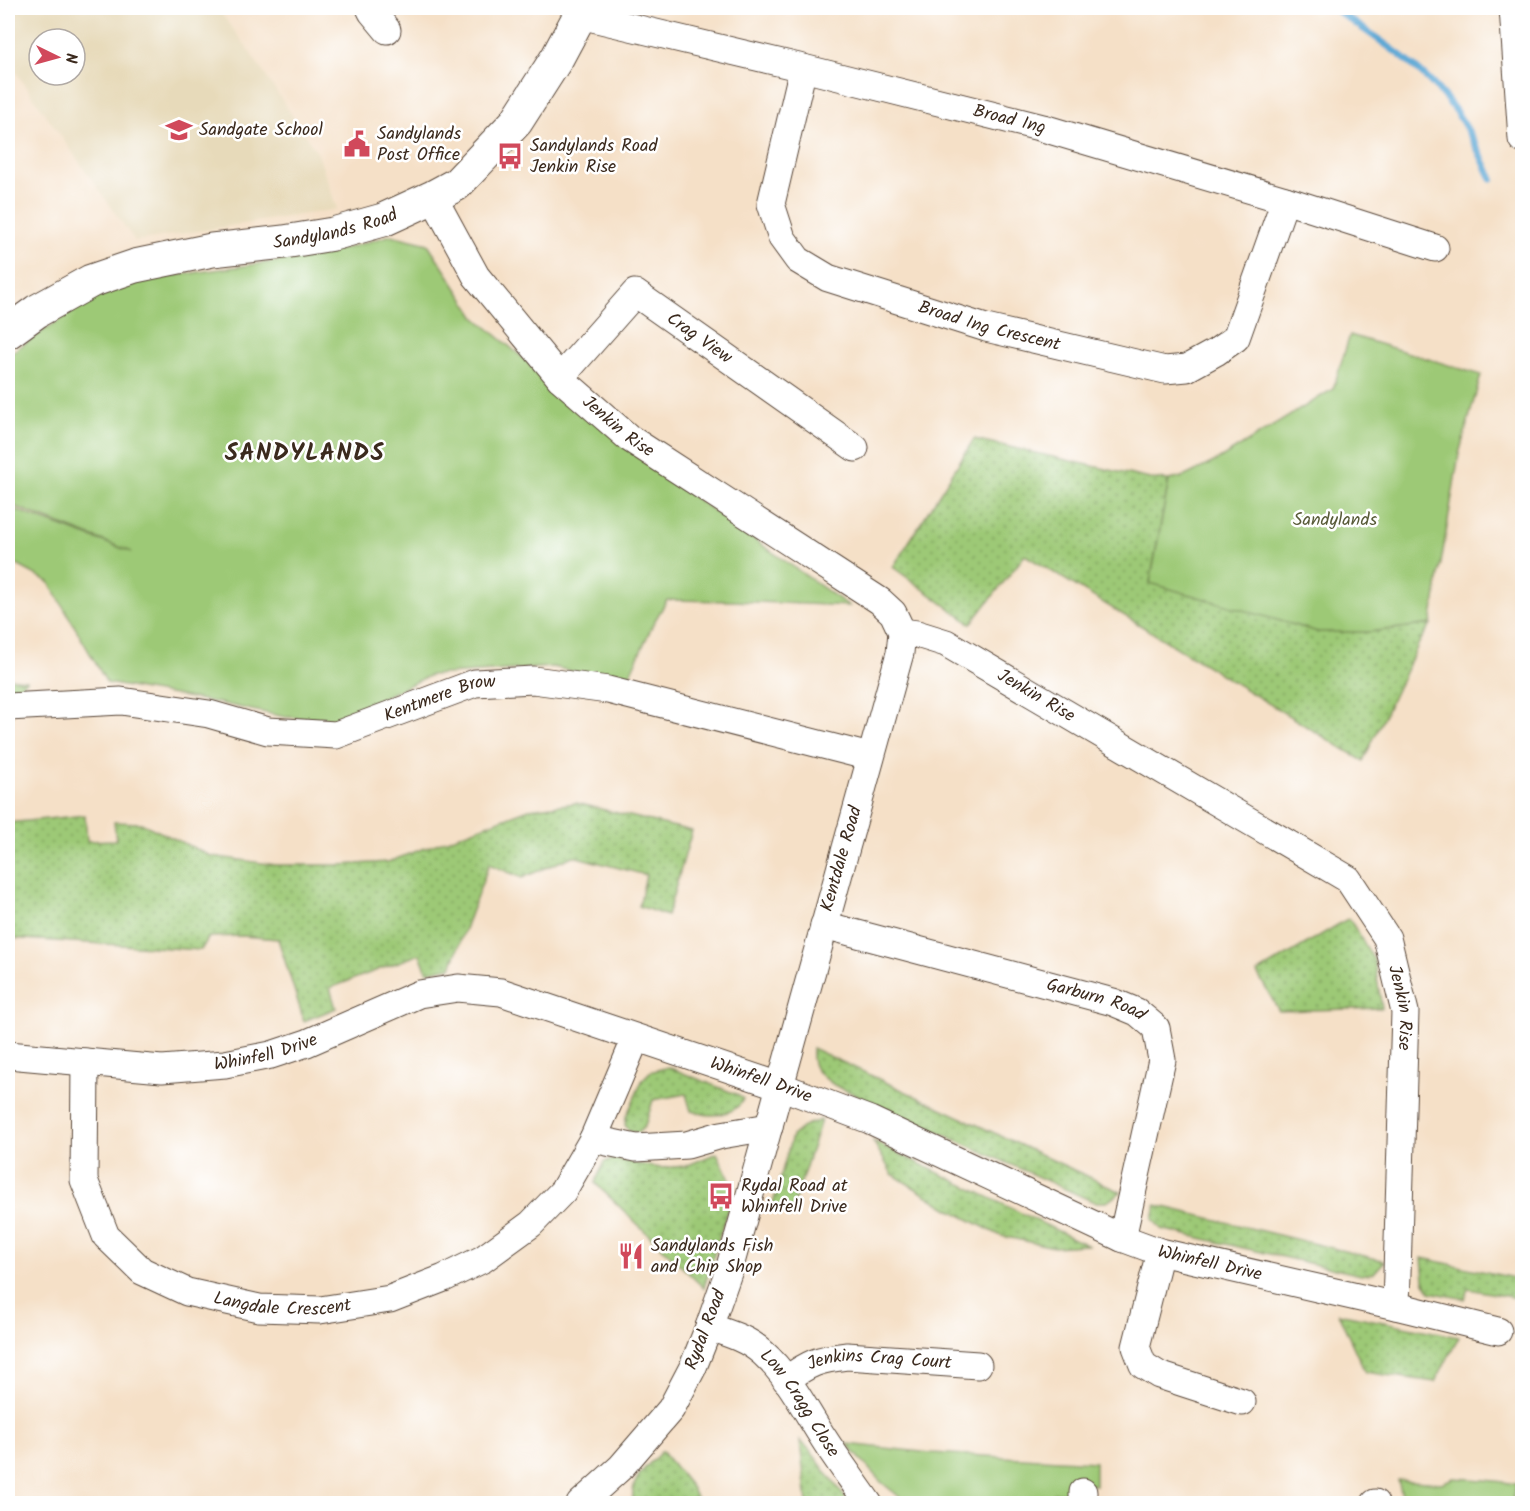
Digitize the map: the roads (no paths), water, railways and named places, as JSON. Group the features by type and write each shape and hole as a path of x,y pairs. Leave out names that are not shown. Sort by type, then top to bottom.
{"street":[{"path":"370,8 387,30"},
{"path":"1513,8 1522,139"},
{"name":"Broad Ing","path":"580,11 1043,128 1285,200 1435,248"},
{"name":"Sandylands Road","path":"8,332 37,311 91,281 135,266 212,250 333,234 383,220 457,184 516,122 557,58 580,11"},
{"name":"Broad Ing Crescent","path":"803,68 771,204 782,238 798,260 828,278 986,328 1166,370 1187,368 1236,338 1285,200"},
{"name":"Jenkin Rise","path":"433,197 476,276 560,378 629,438 880,601 893,613 902,632 946,643 1348,879 1387,938 1405,1012 1395,1306"},
{"name":"Crag View","path":"560,378 635,293 855,448"},
{"name":"Kentdale Road","path":"780,1086 900,653 902,632"},
{"name":"Kentmere Brow","path":"8,707 121,701 209,714 268,731 336,735 475,682 533,680 608,690 870,757"},
{"name":"Garburn Road","path":"824,925 1113,1002 1137,1012 1156,1028 1162,1060 1122,1238"},
{"name":"Whinfell Drive","path":"8,1054 162,1069 225,1064 271,1055 307,1043 419,994 458,988 501,992 780,1086 870,1120 1122,1238 1160,1252 1498,1331"},
{"name":"Langdale Crescent","path":"85,1062 84,1180 106,1236 142,1271 187,1292 259,1308 320,1310 390,1299 444,1278 483,1258 531,1224 563,1191 593,1139 636,1038"},
{"name":"Rydal Road","path":"580,1503 621,1467 671,1409 693,1367 729,1270 780,1086"},
{"path":"593,1139 636,1149 687,1145 720,1135 769,1127"},
{"path":"1160,1252 1136,1347 1143,1365 1159,1375 1242,1402"},
{"name":"Low Cragg Close","path":"709,1327 747,1341 762,1351 776,1365 830,1449 869,1503"},
{"name":"Jenkins Crag Court","path":"786,1380 803,1367 826,1358 847,1356 978,1365"}],"waterway":[{"path":"1334,8 1403,58 1429,80 1464,123 1492,179"}],"place":[{"name":"Sandgate School","path":"179,130"},
{"name":"Sandylands Post Office","path":"357,144"},
{"name":"Sandylands Road Jenkin Rise","path":"510,156"},
{"name":"Rydal Road at Whinfell Drive","path":"721,1196"},
{"name":"Sandylands Fish and Chip Shop","path":"631,1256"}],"district":[{"name":"SANDYLANDS","path":"305,453"}],"park label":[{"name":"Sandylands","path":"1335,520"}]}
